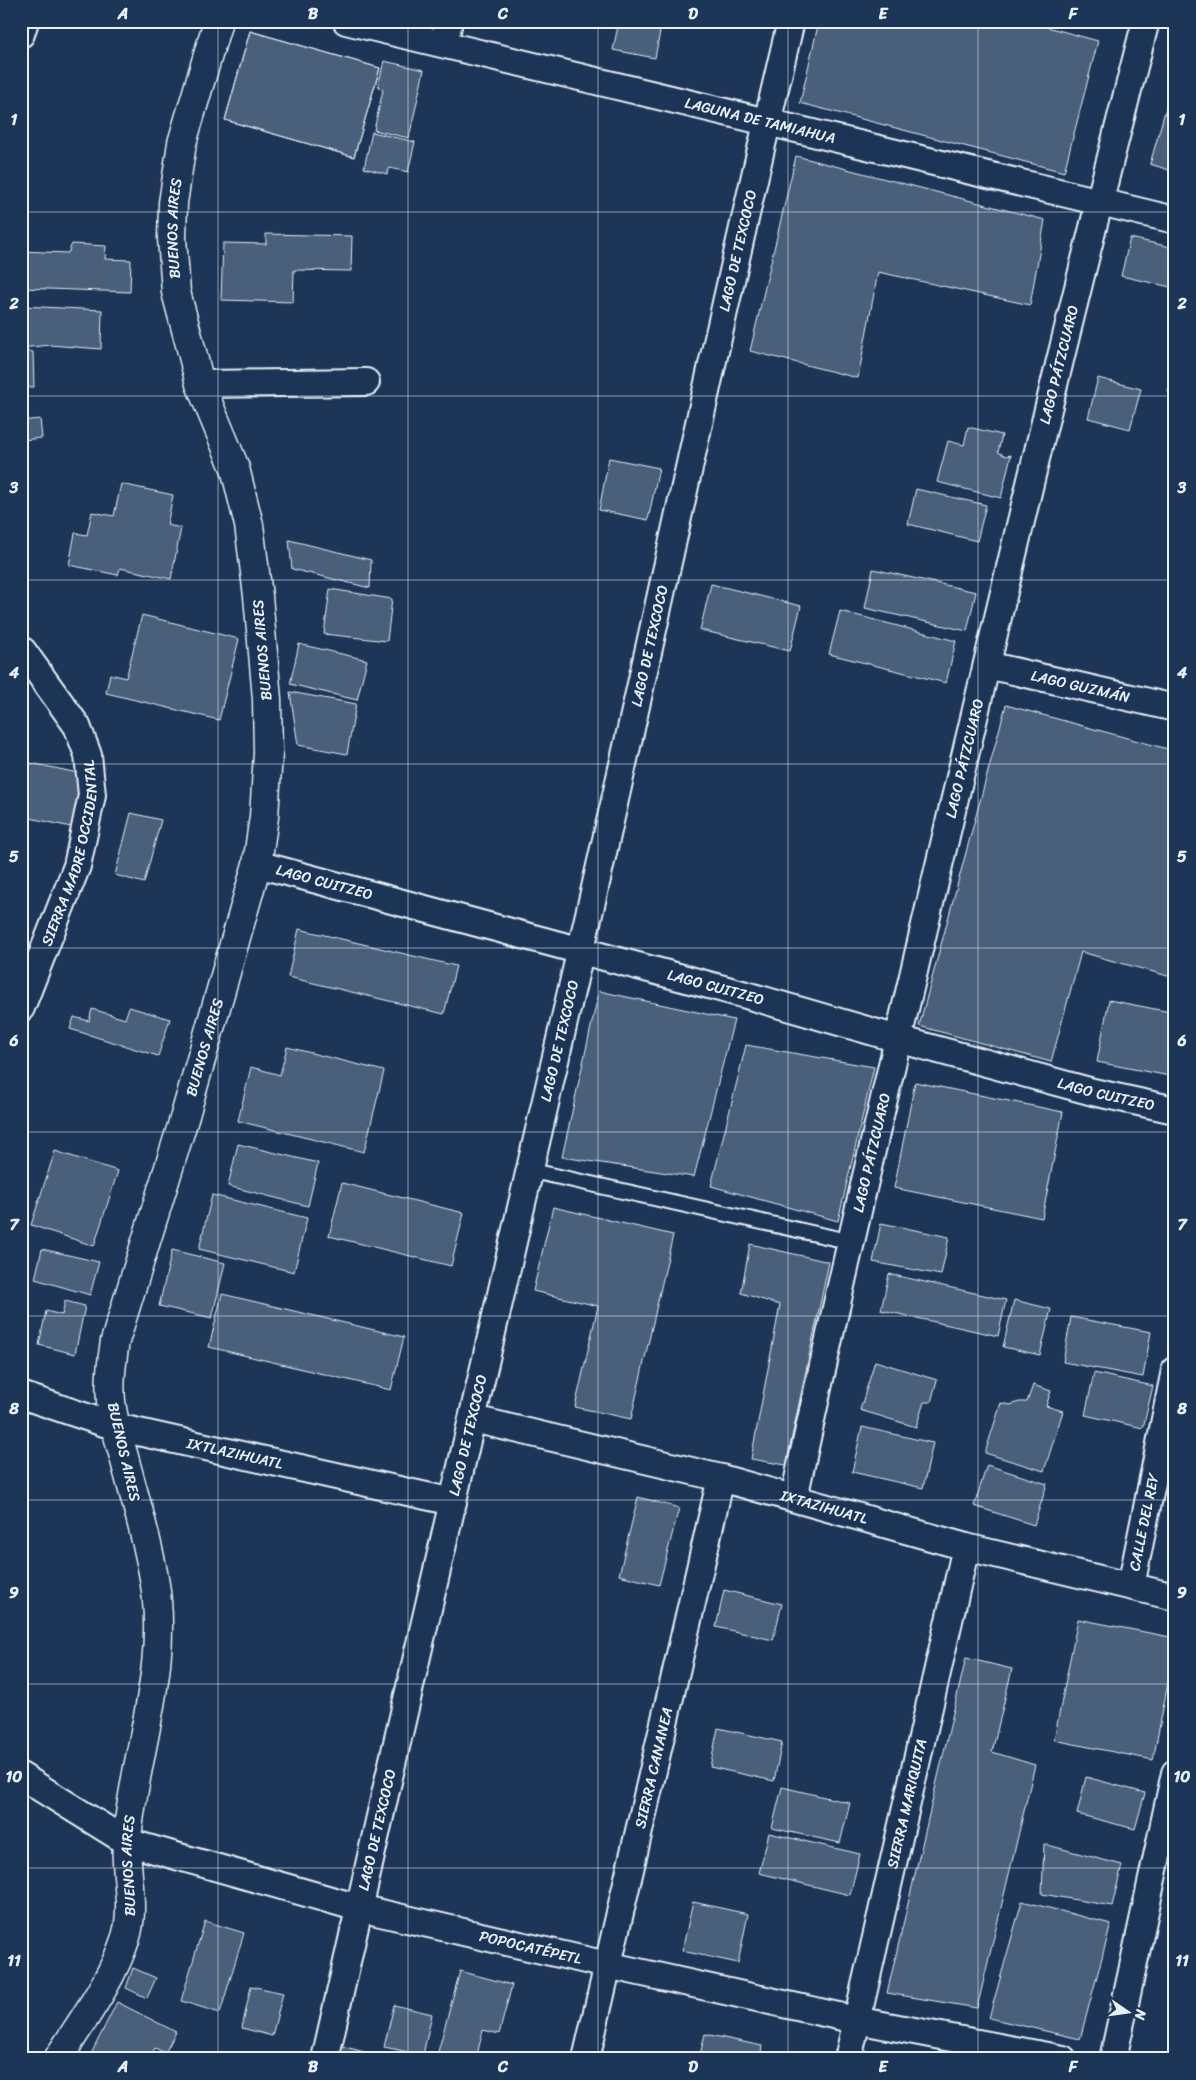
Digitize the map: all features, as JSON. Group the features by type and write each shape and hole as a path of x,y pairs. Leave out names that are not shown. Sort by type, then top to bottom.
{"street":[{"path":"21,34 25,21"},
{"name":"BUENOS AIRES","path":"58,2059 110,1976 127,1934 131,1902 127,1842 137,1771 154,1687 159,1650 159,1616 154,1577 111,1401 111,1371 115,1341 184,1119 257,864 264,817 268,753 266,690 258,596 249,525 235,468 200,384 176,292 172,238 173,203 182,143 218,21"},
{"name":"LAGUNA DE TAMIAHUA","path":"346,21 446,32 767,121 1175,220"},
{"name":"LAGO DE TEXCOCO","path":"325,2059 473,1419 528,1170 580,952 791,21"},
{"name":"LAGO PÁTZCUARO","path":"794,1498 898,1039 986,665 1099,201 1146,21"},
{"path":"200,384 366,382"},
{"name":"SIERRA MADRE OCCIDENTAL","path":"21,1008 76,866 92,795 88,755 77,726 23,651"},
{"name":"LAGO GUZMÁN","path":"986,665 1175,708"},
{"name":"LAGO CUITZEO","path":"257,864 746,995 1093,1092 1175,1110"},
{"name":"CALLE DEL REY","path":"1131,1586 1175,1370"},
{"name":"IXTLAZIHUATL","path":"21,1395 116,1427 454,1502"},
{"name":"IXTAZIHUATL","path":"473,1419 721,1478 966,1547 1175,1596"},
{"name":"SIERRA CANANEA","path":"586,2059 721,1478"},
{"name":"SIERRA MARIQUITA","path":"848,2059 966,1547"},
{"path":"1113,2059 1175,1773"},
{"name":"POPOCATÉPETL","path":"21,1776 127,1842 359,1908 607,1966 856,2020 1063,2059"}],"lane":[{"path":"528,1170 852,1242"}],"building":[{"path":"619,21 662,21 655,58 613,50"},
{"path":"819,21 1025,21 1098,41 1064,172 800,103"},
{"path":"250,31 380,68 354,157 225,120"},
{"path":"250,31 380,68 354,157 225,120"},
{"path":"384,61 424,70 409,138 374,130 383,90 378,87"},
{"path":"1175,76 1175,172 1150,164"},
{"path":"372,132 415,142 408,172 389,168 387,174 364,168"},
{"path":"796,156 1045,220 1030,305 878,272 858,378 750,351"},
{"path":"266,234 352,236 351,271 294,270 293,302 221,300 223,243 266,244"},
{"path":"1130,238 1175,248 1175,288 1121,276"},
{"path":"72,244 106,246 105,259 131,260 130,292 21,288 21,251 68,253"},
{"path":"21,306 102,310 101,349 50,345 21,348"},
{"path":"21,351 33,352 34,387 21,388"},
{"path":"1175,370 1175,394 1168,392"},
{"path":"1098,378 1141,389 1130,429 1088,418"},
{"path":"40,419 42,438 23,440 21,421"},
{"path":"968,427 1002,435 998,452 1006,456 1011,455 1001,498 937,482 948,441 964,445"},
{"path":"609,458 659,468 648,520 599,510"},
{"path":"121,484 173,495 167,525 181,528 171,579 120,568 118,575 69,565 75,533 87,535 92,512 114,516"},
{"path":"916,489 986,505 977,541 908,524"},
{"path":"289,540 371,560 370,588 292,569"},
{"path":"873,569 976,592 967,631 865,608"},
{"path":"711,584 801,606 790,651 700,630"},
{"path":"330,589 392,599 387,641 324,634"},
{"path":"840,611 956,641 946,683 829,654"},
{"path":"142,615 239,639 219,720 106,693 110,674 126,678"},
{"path":"299,644 367,660 357,700 290,684"},
{"path":"290,692 356,704 347,754 298,745"},
{"path":"1006,705 1175,751 1175,978 1081,952 1051,1062 919,1026"},
{"path":"21,761 83,774 71,827 21,816"},
{"path":"131,813 161,820 144,883 115,875"},
{"path":"299,929 456,966 444,1014 288,977"},
{"path":"599,991 734,1020 694,1177 562,1157"},
{"path":"1109,1000 1175,1013 1175,1077 1097,1062"},
{"path":"129,1007 170,1019 158,1056 70,1029 74,1017 89,1021 92,1009 125,1019"},
{"path":"746,1045 874,1067 838,1221 711,1186"},
{"path":"287,1047 384,1071 364,1152 238,1121 251,1067 280,1075"},
{"path":"915,1082 1063,1112 1042,1218 894,1188"},
{"path":"238,1144 318,1163 308,1206 228,1186"},
{"path":"55,1151 118,1171 94,1246 31,1225"},
{"path":"342,1183 464,1213 451,1266 329,1236"},
{"path":"212,1195 307,1218 294,1272 199,1249"},
{"path":"553,1207 673,1235 631,1419 575,1407 598,1306 533,1291"},
{"path":"881,1223 949,1237 941,1275 873,1262"},
{"path":"750,1244 829,1262 786,1465 751,1459 780,1305 741,1293"},
{"path":"42,1249 99,1262 90,1295 35,1279"},
{"path":"172,1250 225,1263 212,1318 159,1306"},
{"path":"889,1274 1006,1300 998,1336 881,1310"},
{"path":"222,1294 404,1337 391,1390 209,1347"},
{"path":"1014,1300 1051,1309 1040,1355 1003,1347"},
{"path":"65,1301 85,1306 75,1354 39,1345 46,1311 62,1315"},
{"path":"1071,1317 1151,1332 1143,1377 1063,1362"},
{"path":"875,1361 937,1380 931,1402 924,1402 916,1427 860,1410"},
{"path":"1094,1373 1153,1386 1143,1428 1085,1415"},
{"path":"1033,1385 1051,1391 1046,1406 1063,1411 1044,1471 985,1453 1001,1403 1010,1405 1027,1402"},
{"path":"862,1427 933,1443 923,1488 852,1472"},
{"path":"987,1465 1047,1484 1034,1525 974,1506"},
{"path":"638,1497 679,1508 659,1585 619,1575"},
{"path":"724,1590 782,1604 773,1640 716,1627"},
{"path":"1078,1619 1175,1638 1175,1647 1153,1760 1054,1740"},
{"path":"966,1658 1012,1669 992,1752 1035,1765 977,2008 887,1993"},
{"path":"718,1728 782,1742 774,1781 710,1767"},
{"path":"1086,1777 1145,1793 1135,1829 1077,1814"},
{"path":"782,1787 850,1803 840,1843 772,1828"},
{"path":"769,1833 860,1854 850,1895 759,1873"},
{"path":"1044,1844 1122,1865 1112,1906 1042,1894"},
{"path":"1022,1901 1111,1924 1080,2039 989,2018"},
{"path":"693,1902 748,1914 738,1963 682,1951"},
{"path":"205,1921 244,1933 220,2013 181,2001"},
{"path":"133,1968 156,1978 147,1998 126,1988"},
{"path":"460,1971 512,1985 499,2034 483,2030 476,2059 436,2059"},
{"path":"251,1986 283,1993 272,2036 242,2028"},
{"path":"117,2002 176,2032 165,2053 155,2048 149,2059 96,2059 90,2056"},
{"path":"394,2005 432,2014 423,2055 384,2047"},
{"path":"705,2034 762,2046 760,2059 699,2059"},
{"path":"338,2045 391,2059 335,2059"}]}
